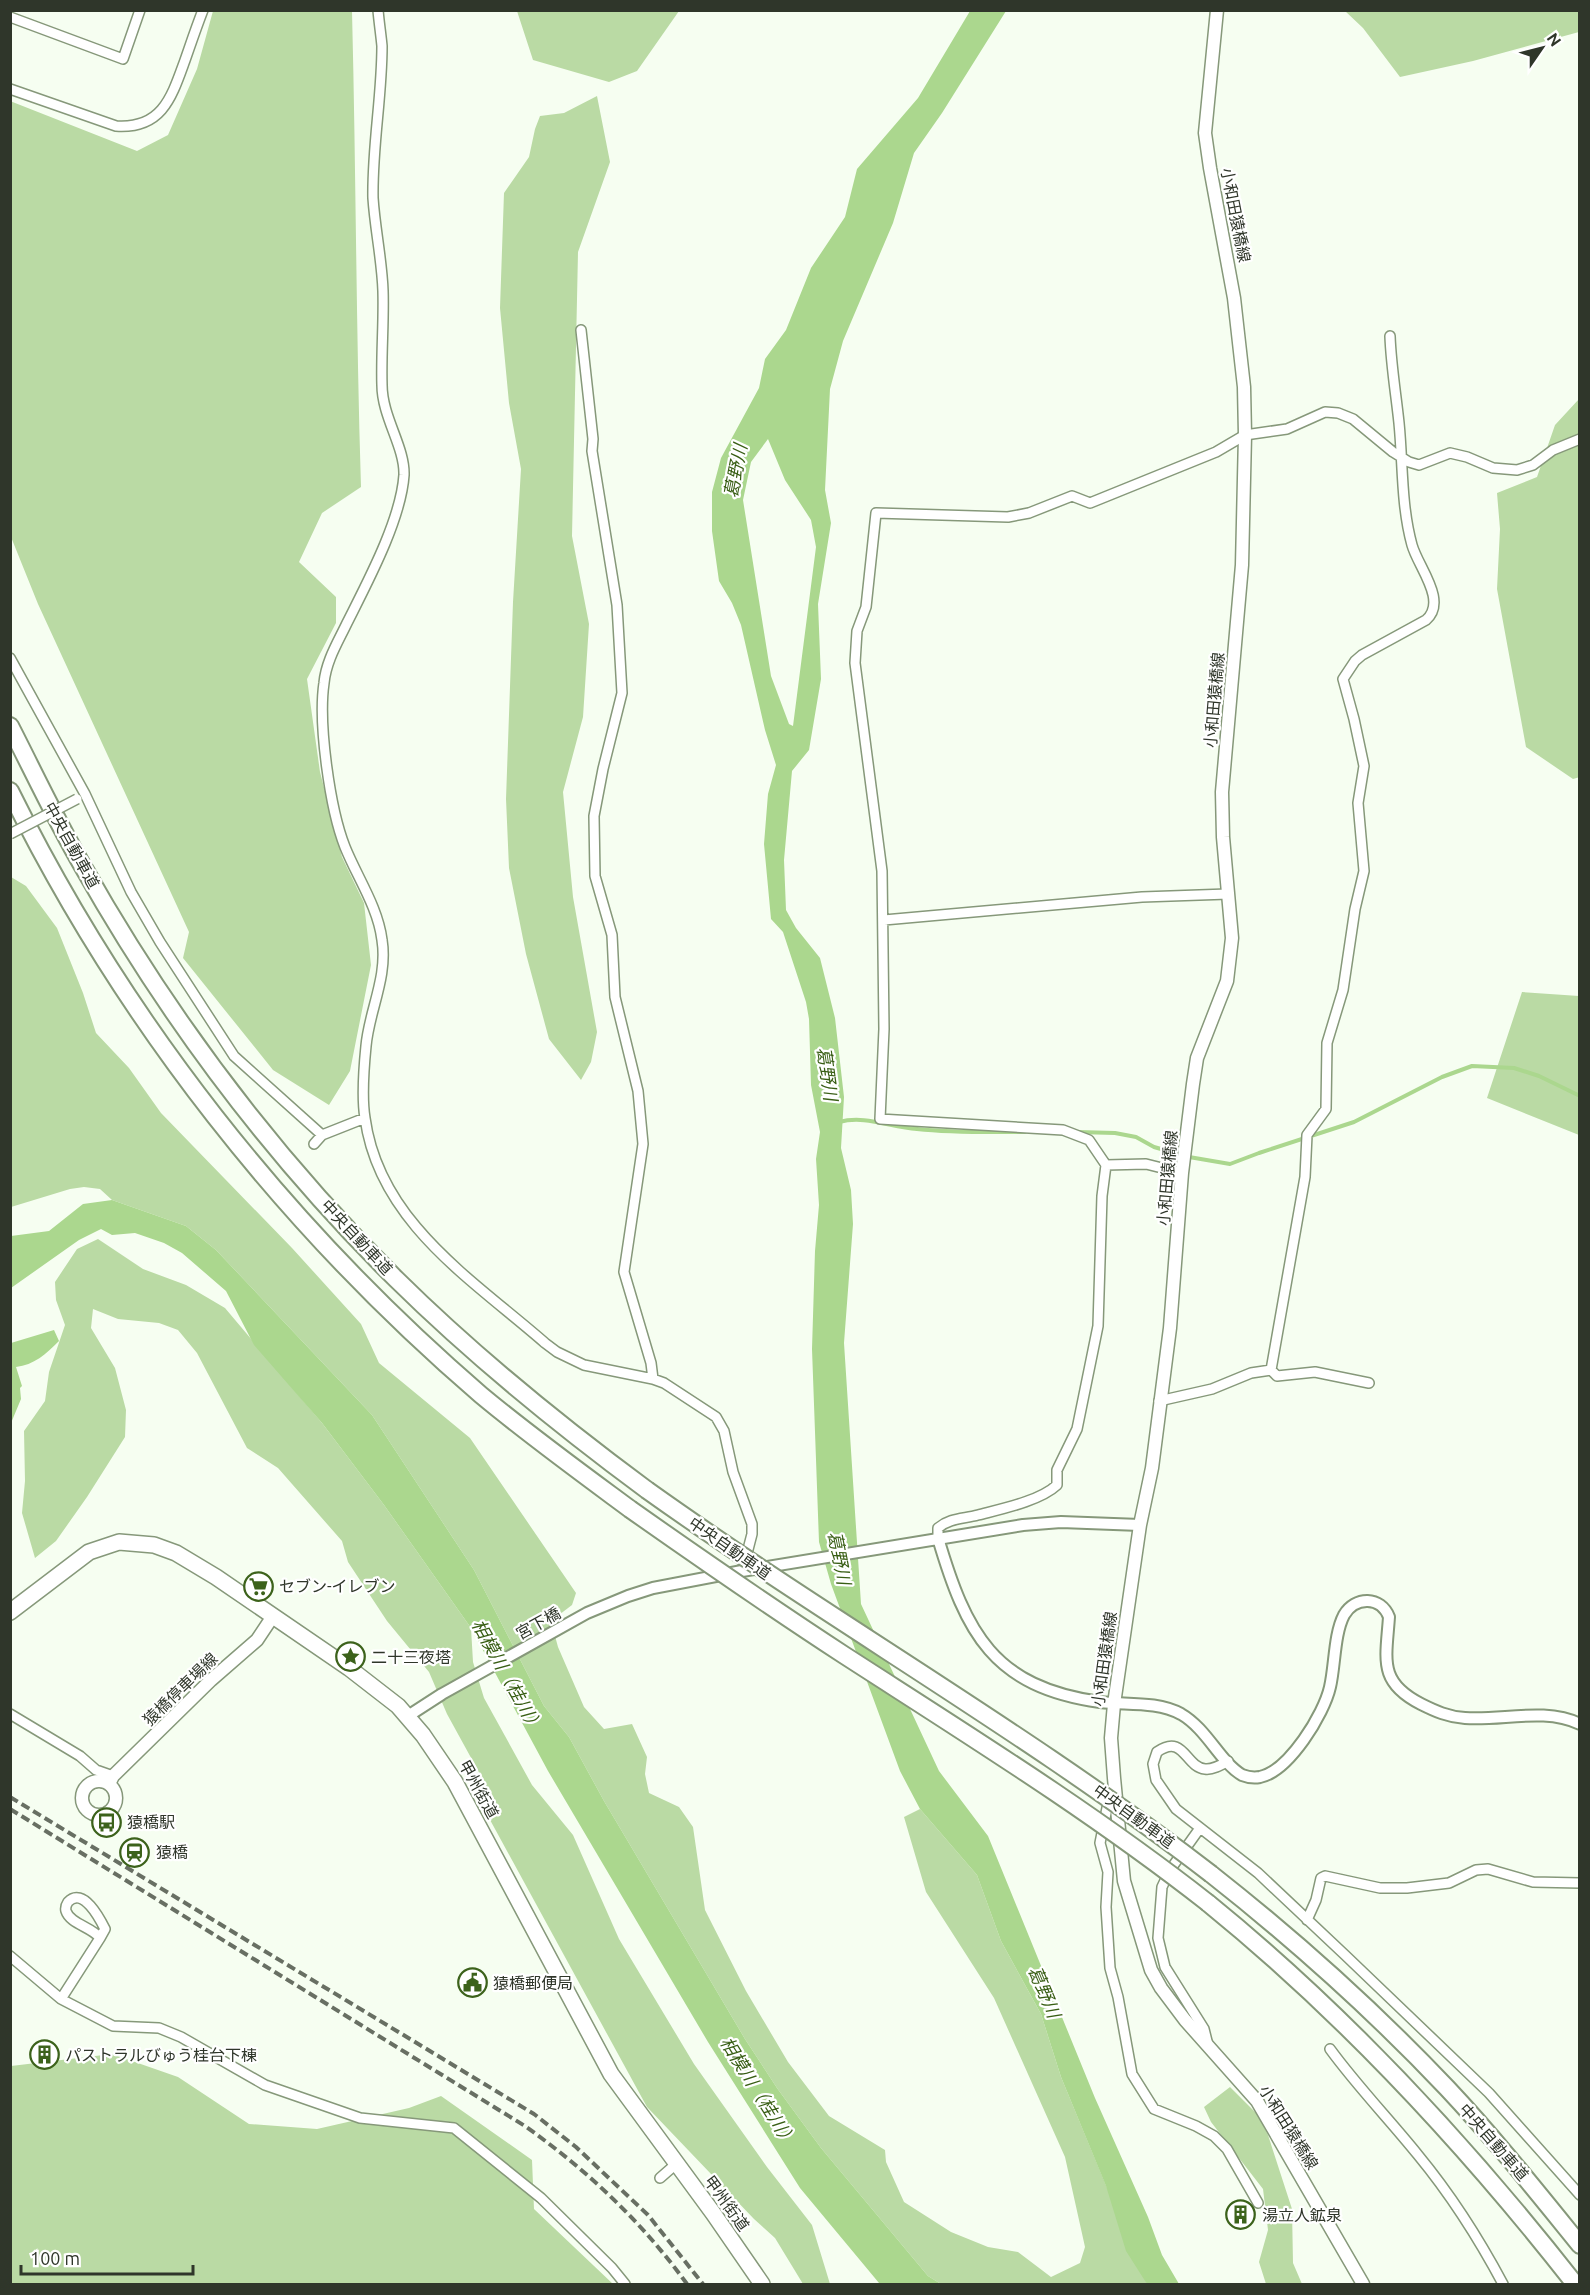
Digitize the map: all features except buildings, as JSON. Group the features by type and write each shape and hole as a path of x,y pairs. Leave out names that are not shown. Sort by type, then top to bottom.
{"highway":[{"name":"中央自動車道","path":"10,726 82,865 148,974 220,1076 295,1169 387,1270 504,1379 647,1490 788,1588 1084,1780 1157,1832 1292,1939 1393,2032 1481,2126 1580,2245"},
{"name":"中央自動車道","path":"10,791 73,907 162,1047 238,1147 333,1253 428,1347 536,1438 630,1509 776,1610 1086,1812 1145,1853 1208,1903 1278,1962 1354,2032 1509,2202 1575,2284"},
{"name":"甲州街道","path":"10,1612 89,1552 106,1545 130,1542 154,1545 176,1553 273,1616 349,1668 408,1716 436,1752 455,1782 611,2074 713,2212 762,2284"}],"main road":[{"name":"小和田猿橋線","path":"1217,10 1205,133 1234,298 1244,387 1245,435 1242,565 1222,792 1227,894 1232,938 1227,981 1197,1058 1182,1173 1170,1328 1152,1468 1140,1525 1114,1704 1111,1738 1113,1778 1124,1881 1151,1970 1161,1988 1209,2048 1257,2101 1363,2284"},
{"name":"猿橋停車場線","path":"111,1780 211,1680 257,1640 273,1616"}],"street":[{"path":"10,17 123,59 140,10"},
{"path":"10,89 116,126 131,126 145,122 161,111 172,94 203,10"},
{"path":"378,10 382,45 374,154 374,199 383,290 383,406 403,463 404,476 400,496 374,571 331,654 324,682 325,746 336,824 377,917 383,941 378,993 366,1044 364,1118 380,1171 396,1202 410,1222 440,1253 557,1352 584,1365 653,1379 696,1403 720,1422 733,1472 752,1524 752,1534 742,1571"},
{"path":"581,330 593,439 592,451 617,605 622,693 603,768 594,816 595,876 612,935 615,997 638,1091 644,1144 624,1272 651,1363 653,1379"},
{"path":"1271,1370 1305,1177 1307,1136 1326,1109 1327,1043 1343,990 1355,909 1364,871 1358,803 1364,766 1343,679 1362,655 1426,620 1434,608 1431,586 1417,559 1411,539 1390,336"},
{"path":"1580,439 1557,448 1533,465 1517,470 1492,468 1467,457 1450,453 1422,464 1415,464 1401,458 1353,419 1330,411 1320,413 1287,429 1245,435 1216,452 1090,503 1072,496 1029,513 1008,517 876,513 866,607 857,631 855,663 882,871 883,1081 880,1119 1063,1130 1089,1140 1106,1165 1101,1196 1098,1326 1077,1429 1057,1470 1057,1485 1047,1494 978,1515 947,1521 938,1528 938,1538 962,1610 980,1639 999,1660 1021,1676 1045,1689 1114,1704 1158,1706 1179,1713 1206,1735 1242,1775 1259,1777 1277,1769 1288,1758 1323,1707 1330,1686 1340,1624 1345,1613 1359,1601 1373,1601 1387,1611 1389,1617 1388,1674 1394,1686 1406,1696 1436,1711 1457,1717 1558,1716 1580,1724"},
{"path":"10,658 131,892 160,942 234,1056 322,1135"},
{"path":"10,834 81,796"},
{"path":"884,920 1142,897 1227,894"},
{"path":"314,1144 322,1135 364,1118"},
{"path":"1106,1165 1146,1164 1182,1173"},
{"path":"1271,1370 1277,1376 1315,1372 1369,1383"},
{"path":"1159,1401 1212,1389 1251,1373 1271,1370"},
{"name":"宮下橋","path":"408,1716 442,1694 587,1613 653,1588 1023,1524 1061,1522 1140,1525"},
{"path":"10,1713 80,1756 111,1780"},
{"path":"1228,1761 1212,1769 1199,1768 1182,1750 1172,1747 1163,1748 1155,1755 1154,1771 1161,1790 1176,1809 1258,1873 1489,2092 1580,2195"},
{"path":"1113,1778 1100,1843 1108,1872 1106,1908 1110,1968 1118,1997 1132,2074 1154,2109 1196,2126 1214,2136 1227,2149 1258,2203"},
{"path":"1200,1828 1170,1870 1162,1887 1158,1938 1165,1967 1204,2030 1209,2048"},
{"path":"1307,1920 1316,1900 1321,1878 1325,1876 1380,1888 1407,1888 1449,1883 1476,1870 1488,1869 1533,1882 1580,1883"},
{"path":"61,1999 100,1938 105,1929 92,1906 81,1899 75,1898 69,1901 66,1912 100,1938"},
{"path":"10,1956 61,1999 113,2026 159,2028 181,2037 265,2085 360,2118 454,2128 541,2198 612,2268 625,2284"},
{"path":"1330,2049 1354,2081 1419,2156 1452,2200 1503,2284"},
{"path":"660,2178 676,2164"}],"shaded area":[{"path":"517,10 679,11 637,71 609,82 533,60"},
{"path":"213,11 352,11 361,487 322,513 299,562 336,597 336,623 307,679 320,772 342,857 364,903 371,965 350,1071 329,1105 273,1070 183,958 189,932 38,604 11,537 10,101 137,151 168,135 197,69"},
{"path":"1345,11 1579,11 1579,32 1473,61 1400,77 1363,28"},
{"path":"597,96 610,162 578,252 572,536 589,624 583,717 563,792 573,897 597,1032 591,1062 581,1080 549,1039 526,954 509,868 506,799 513,602 521,469 509,403 500,308 504,193 529,157 540,116 564,113"},
{"path":"1579,399 1580,777 1573,779 1526,747 1497,589 1500,529 1497,493 1537,477 1555,425"},
{"path":"11,877 26,886 57,928 96,1033 129,1068 161,1113 292,1248 361,1324 379,1363 470,1438 576,1593 572,1605 551,1621 558,1647 584,1707 604,1729 632,1724 647,1757 645,1774 649,1793 679,1807 693,1827 705,1910 746,1991 788,2062 829,2116 885,2150 886,2162 904,2202 951,2232 988,2247 1018,2252 1051,2277 1080,2263 1085,2247 1065,2157 994,1998 926,1892 904,1817 920,1809 977,1875 1001,1941 1041,2014 1061,2077 1147,2284 941,2284 928,2276 821,2148 745,2039 604,1801 569,1737 544,1706 474,1570 372,1415 216,1250 186,1226 112,1200 100,1189 84,1187 11,1207"},
{"path":"1522,992 1579,996 1579,1135 1487,1098"},
{"path":"98,1239 143,1269 186,1285 225,1308 322,1423 384,1505 471,1628 473,1662 484,1698 532,1785 573,1835 619,1939 694,2064 767,2167 812,2225 830,2284 803,2284 775,2238 647,2107 489,1818 492,1796 447,1714 429,1672 387,1621 348,1562 342,1541 278,1468 247,1448 197,1353 178,1330 159,1323 118,1319 93,1309 91,1328 115,1368 126,1410 125,1437 56,1541 35,1558 22,1513 25,1481 24,1431 45,1401 49,1372 65,1325 56,1300 55,1282 77,1249"},
{"path":"112,2054 178,2077 249,2124 317,2129 409,2108 441,2096 532,2160 534,2209 613,2284 11,2284 11,2066"},
{"path":"1230,2087 1258,2115 1268,2135 1292,2209 1293,2263 1302,2284 1266,2284 1259,2262 1268,2230 1263,2189 1211,2122 1204,2107"}],"water":[{"name":"葛野川","path":"970,11 1006,11 914,153 893,223 843,341 830,389 825,490 831,523 818,604 821,679 809,750 792,771 784,860 786,910 796,928 820,958 835,1018 844,1097 841,1148 851,1190 853,1224 844,1343 861,1604 939,1771 988,1836 1095,2098 1148,2217 1162,2255 1179,2284 1147,2284 1126,2251 1106,2186 1061,2077 1041,2014 1001,1941 977,1875 920,1809 900,1771 831,1584 819,1542 812,1349 819,1205 816,1159 820,1132 811,1085 809,1019 806,1002 783,932 771,919 764,844 768,794 776,765 765,730 741,625 719,581 712,531 712,492 721,458 759,388 765,359 786,330 811,268 845,217 857,169 918,98","holes":["768,439 785,480 811,520 816,547 793,726 789,724 771,676 743,500 751,462"]},
{"name":"相模川（桂川）","path":"112,1200 186,1226 216,1250 372,1415 474,1570 544,1706 569,1737 604,1801 745,2039 777,2088 821,2148 928,2276 941,2284 879,2283 800,2188 708,2042 548,1771 471,1628 384,1505 322,1423 254,1345 226,1291 182,1253 164,1243 135,1233 112,1235 101,1229 79,1240 11,1288 11,1236 49,1231 83,1204"},
{"path":"54,1330 59,1341 54,1346 34,1361 16,1367 22,1386 20,1388 21,1399 11,1423 11,1343"}],"waterway":[{"path":"1077,1132 1115,1133 1136,1137 1154,1147 1189,1157 1230,1164 1354,1122 1442,1077 1472,1066 1514,1068 1539,1076 1580,1096"},
{"path":"839,1122 858,1120 944,1131 1025,1132"}],"railway":[{"path":"10,1797 534,2114 576,2147 648,2215 703,2284"},
{"path":"10,1809 525,2126 571,2161 613,2199 652,2239 687,2284"}],"place":[{"name":"セブン-イレブン","path":"258,1586"},
{"name":"二十三夜塔","path":"350,1657"},
{"name":"猿橋駅","path":"106,1822"},
{"name":"猿橋","path":"135,1852"},
{"name":"猿橋郵便局","path":"472,1983"},
{"name":"パストラルびゅう桂台下棟","path":"44,2055"},
{"name":"湯立人鉱泉","path":"1241,2215"}]}
